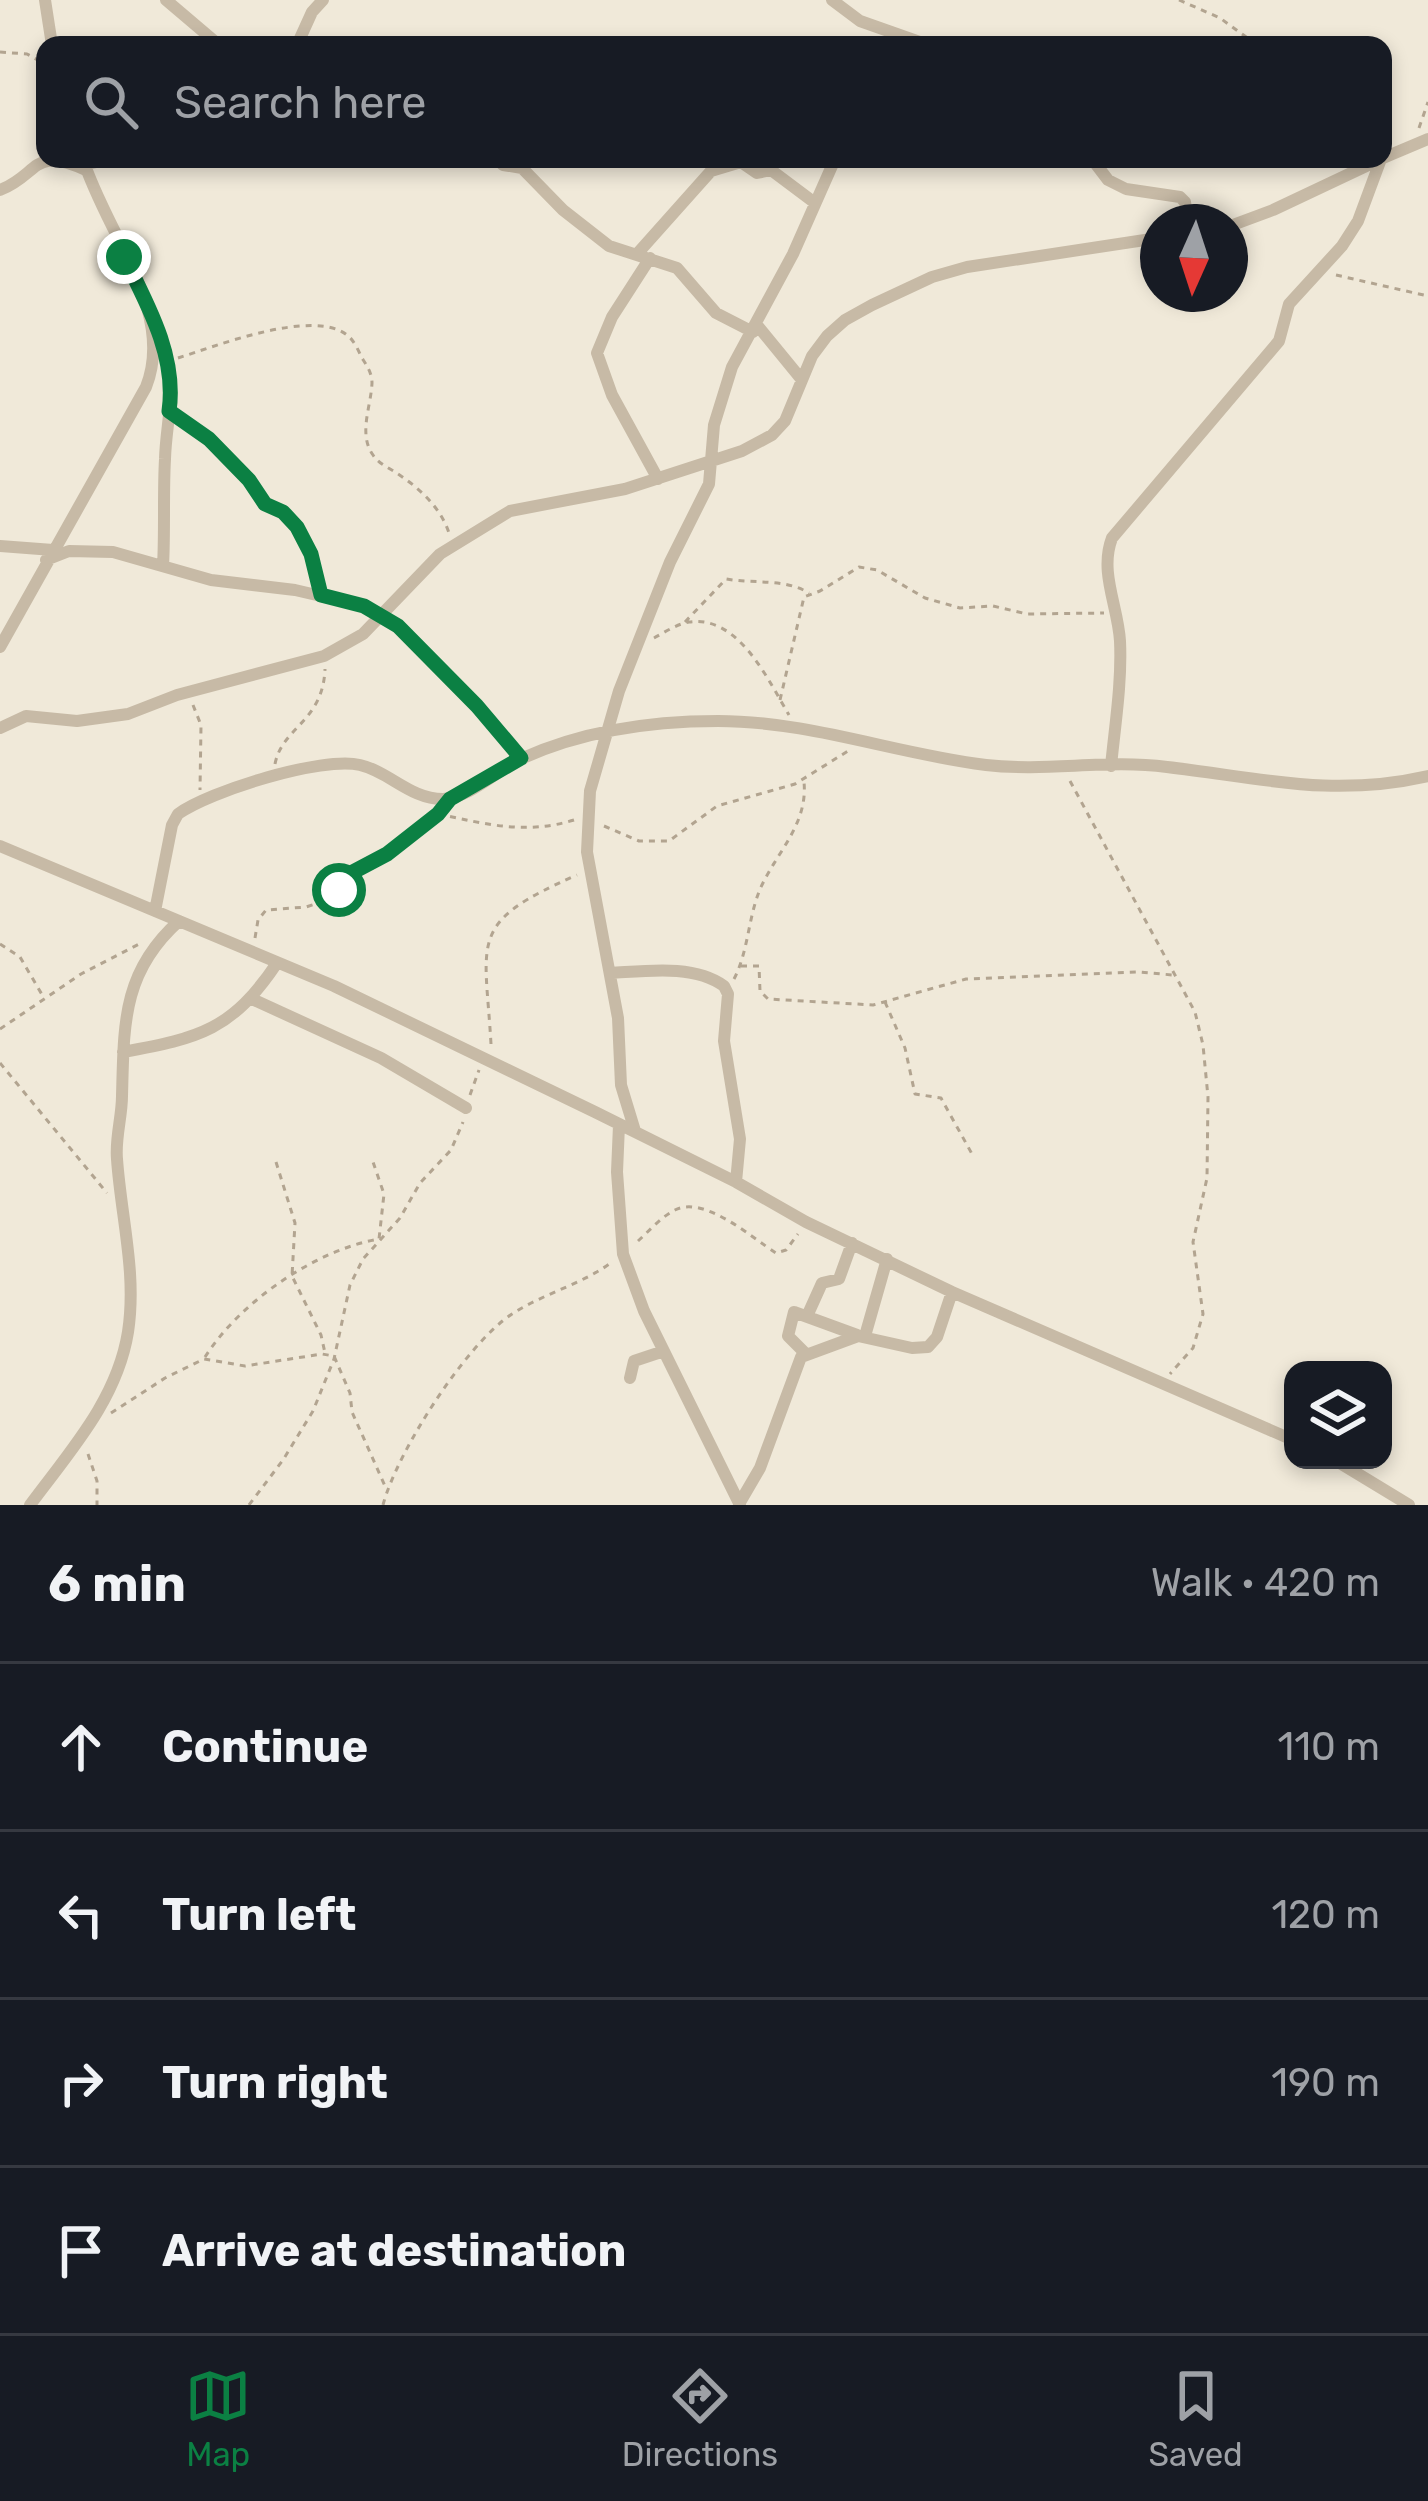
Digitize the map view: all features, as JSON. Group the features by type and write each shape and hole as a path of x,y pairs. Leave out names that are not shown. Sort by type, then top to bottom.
{"street":[{"path":"45,0 51,36"},
{"path":"166,0 208,36"},
{"path":"301,36 323,0"},
{"path":"833,0 889,36"},
{"path":"1392,154 1422,142"},
{"path":"0,190 16,184 36,163"},
{"path":"87,168 169,361 163,566"},
{"path":"522,168 563,210 609,246 684,273 716,313 754,328 802,380"},
{"path":"658,479 612,395 597,353 644,256 717,168"},
{"path":"750,168 757,173 770,170 815,203"},
{"path":"634,1131 621,1085 611,974 590,869 586,817 606,732 631,661 670,562 709,484 715,425 725,388 831,168"},
{"path":"1099,168 1126,190 1180,196 1184,204"},
{"path":"1248,219 1363,168"},
{"path":"1111,766 1120,660 1118,613 1105,565 1112,538 1280,341 1289,304 1342,246 1378,168"},
{"path":"0,728 26,716 54,721 110,717 324,656 363,634 424,567 510,511 582,500 658,479 772,435 785,421 812,356 845,320 932,277 1036,255 1140,241"},
{"path":"0,647 146,387 154,362 155,335"},
{"path":"0,546 50,555 92,549 211,580 321,595 382,615 477,706 521,758"},
{"path":"155,911 172,825 178,814 200,802 275,776 353,764 413,793 450,799 521,758 606,732 681,721 769,722 979,764 1064,769 1165,766 1306,788 1377,785 1428,776"},
{"path":"0,846 256,953 487,1059 952,1292 1284,1436"},
{"path":"31,1505 107,1399 128,1333 131,1261 116,1150 123,1052 132,989 141,964 179,921"},
{"path":"123,1052 205,1033 252,999 277,963"},
{"path":"611,974 698,975 717,980 728,994 724,1041 739,1122 736,1182"},
{"path":"252,999 381,1058 466,1108"},
{"path":"619,1125 623,1254 644,1311 739,1505"},
{"path":"808,1314 822,1283 839,1279 852,1243"},
{"path":"861,1336 887,1259"},
{"path":"806,1353 788,1333 794,1312 899,1346 928,1347 940,1329 952,1292"},
{"path":"739,1505 760,1468 798,1362 806,1353 861,1336"},
{"path":"630,1378 634,1361 664,1351"},
{"path":"1349,1469 1409,1505"}],"path":[{"path":"1179,0 1220,18 1245,36"},
{"path":"0,52 36,59"},
{"path":"1422,142 1428,102"},
{"path":"1318,272 1428,296"},
{"path":"169,361 238,337 292,326 342,331 371,374 366,427 370,451 433,505 448,529 451,546"},
{"path":"169,411 209,439 265,504 283,512 297,527 311,554 321,595"},
{"path":"780,700 801,602 848,571 868,567 925,598 960,608 993,607 1027,614 1118,613"},
{"path":"631,661 654,638 683,624 726,579 789,584 811,594"},
{"path":"683,624 703,623 737,638 796,726"},
{"path":"275,776 280,750 320,700 324,656"},
{"path":"177,695 191,703 201,725 200,802"},
{"path":"256,953 258,920 266,910 306,907 331,899 353,872 387,854 438,814 517,830 586,817 639,841 669,841 730,800 803,780 872,741"},
{"path":"1064,769 1200,1026 1207,1074 1208,1164 1193,1242 1203,1314 1193,1348 1160,1383"},
{"path":"728,994 741,967 760,889 800,819 803,780"},
{"path":"249,1505 313,1411 334,1357 350,1285 420,1183 460,1135 487,1059 484,957 496,925 537,892 590,869"},
{"path":"0,1029 100,963 161,937"},
{"path":"0,944 15,950 45,1000"},
{"path":"741,967 759,966 763,996 776,1001 862,1005 966,979 1138,971 1175,975"},
{"path":"884,1001 904,1048 915,1094 941,1098 972,1154"},
{"path":"0,1063 124,1212"},
{"path":"372,1159 384,1194 379,1239"},
{"path":"276,1162 296,1223 292,1276 321,1335 325,1355"},
{"path":"382,1505 435,1403 500,1322 517,1310 579,1283 623,1254 672,1211 687,1206 717,1213 776,1252 786,1250 806,1222"},
{"path":"92,1420 114,1412 204,1358 219,1334 253,1301 292,1276 346,1248 379,1239"},
{"path":"204,1358 245,1366 334,1357"},
{"path":"334,1357 391,1505"},
{"path":"80,1436 97,1480 97,1505"}],"route":[{"path":"124,257 146,301 155,335 167,352 169,411 209,439 265,504 283,512 297,527 311,554 321,595 364,606 398,626 521,758 450,799 387,854 353,872 339,890"}]}
